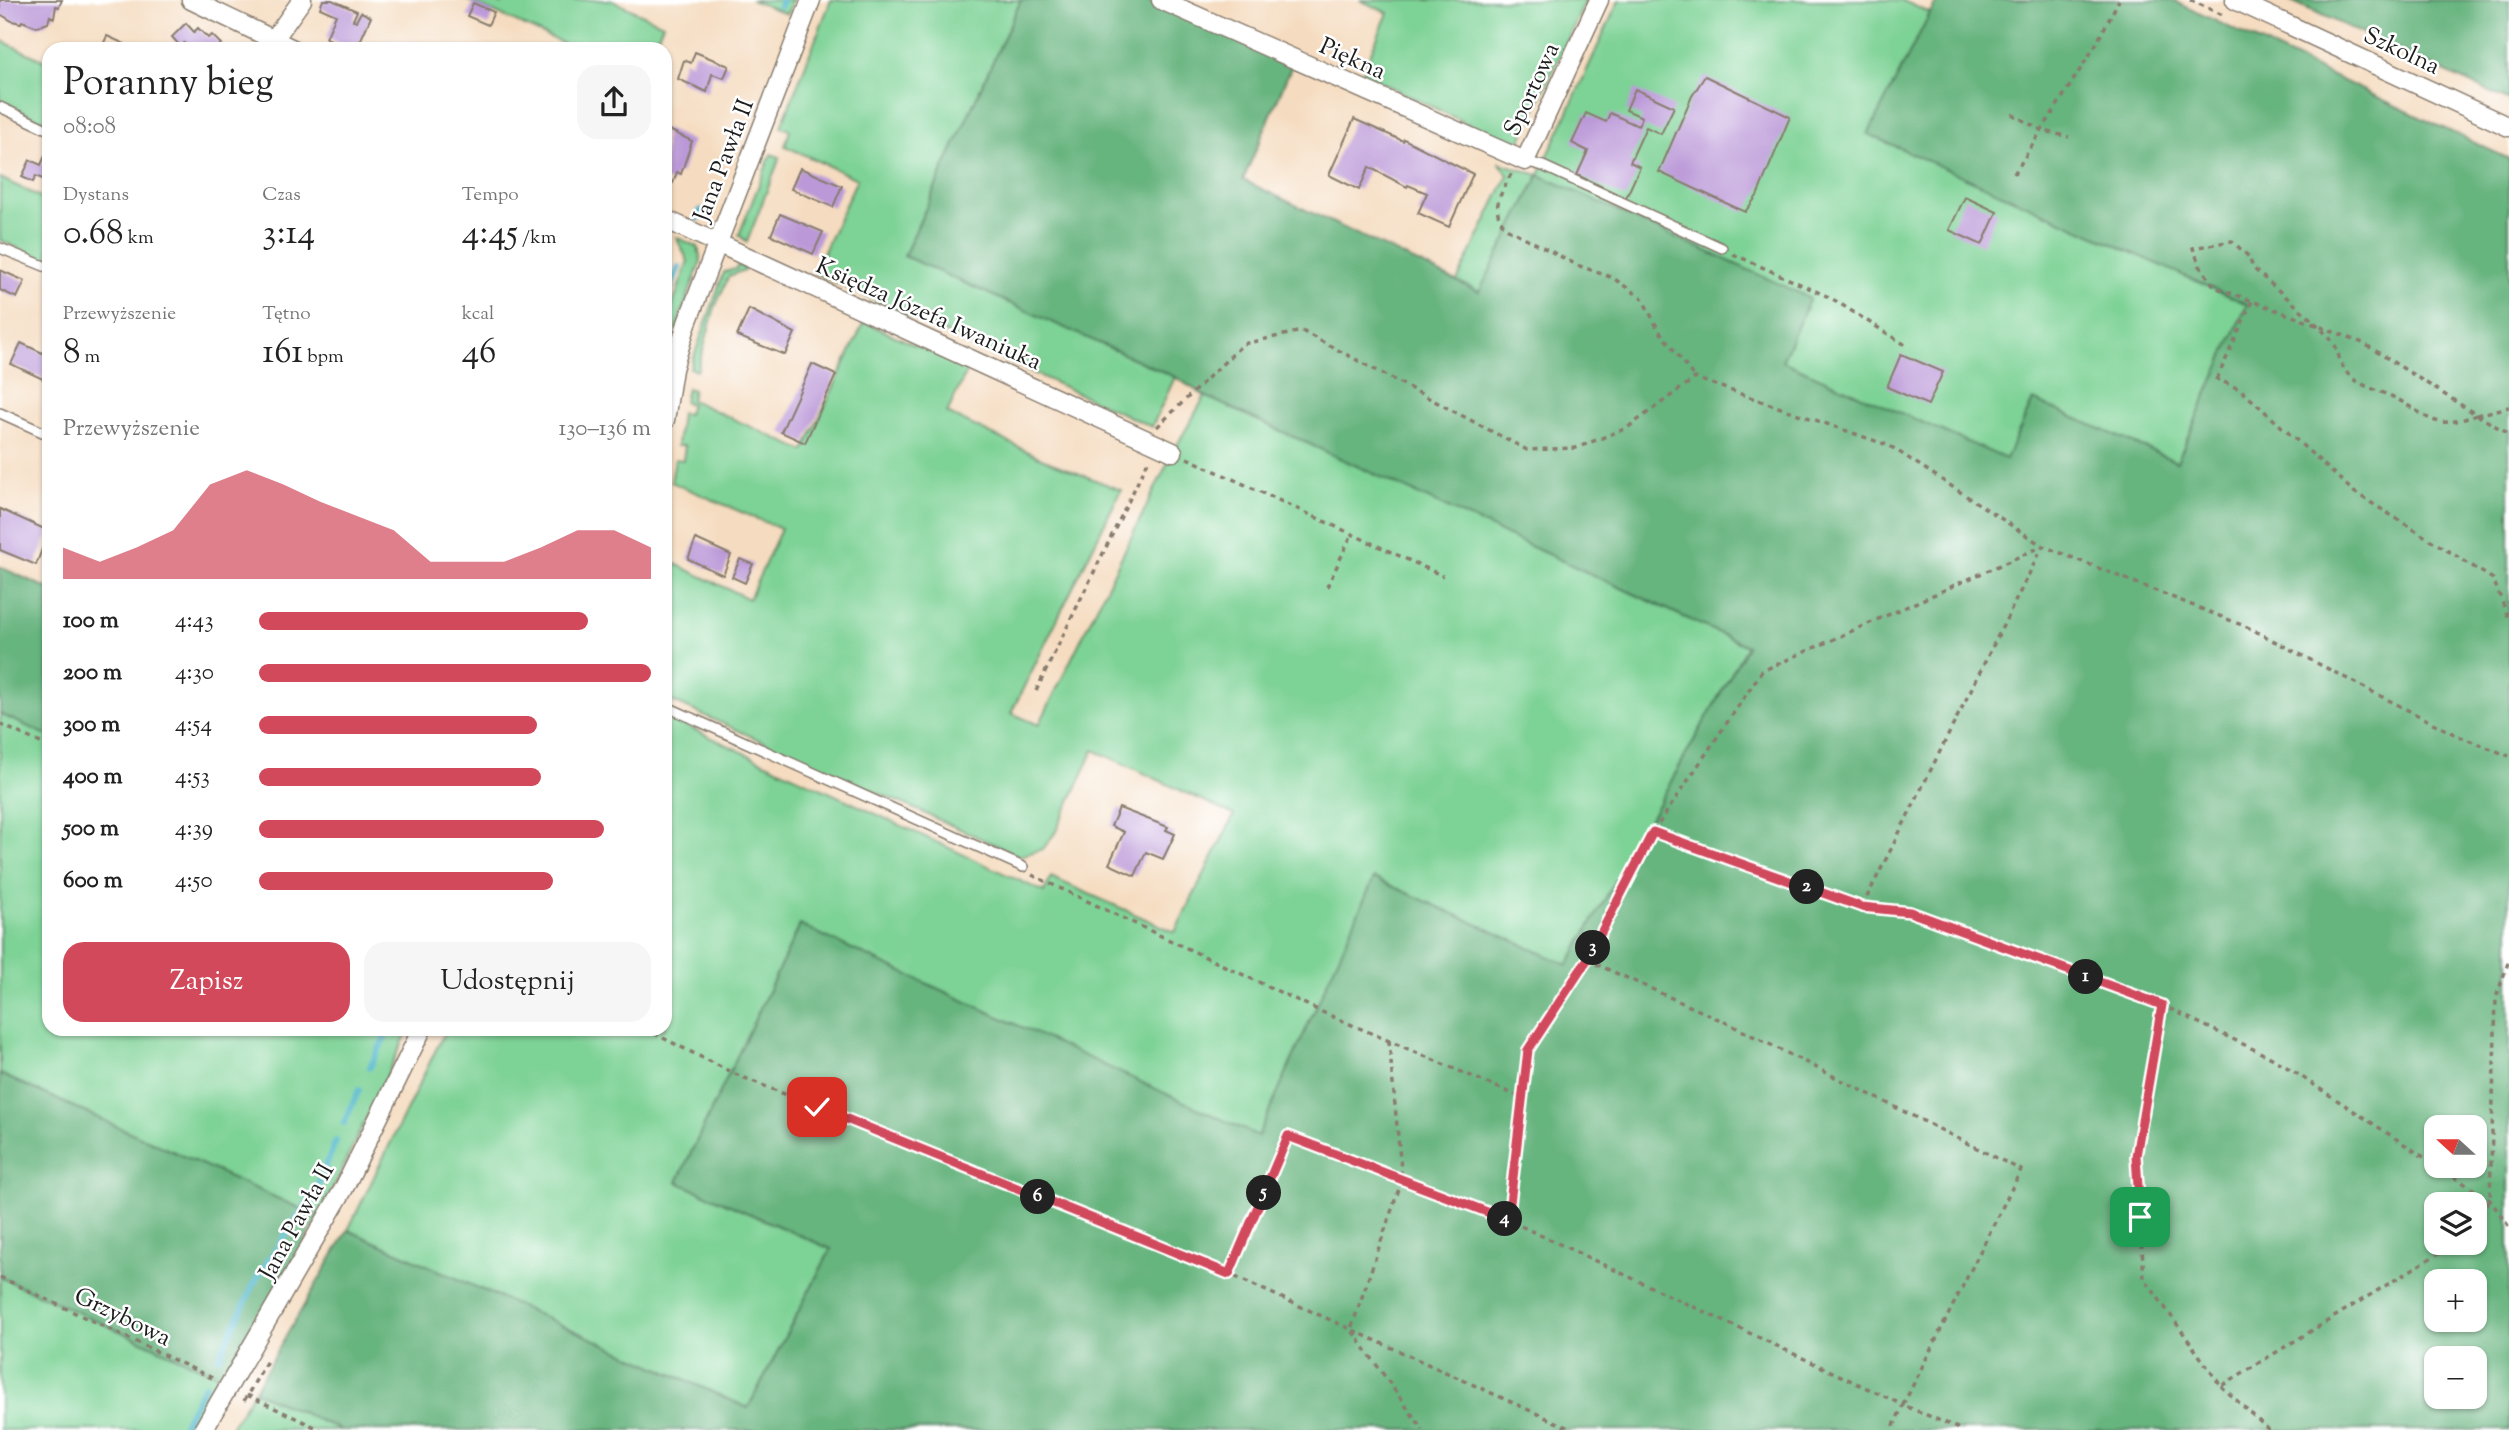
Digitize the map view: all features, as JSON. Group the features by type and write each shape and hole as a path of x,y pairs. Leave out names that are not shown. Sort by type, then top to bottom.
{"street":[{"path":"191,0 266,42"},
{"path":"273,42 302,0"},
{"name":"Jana Pawła II","path":"672,375 687,323 811,0"},
{"name":"Piękna","path":"1161,0 1525,161"},
{"name":"Sportowa","path":"1525,161 1599,0"},
{"name":"Szkolna","path":"2235,0 2509,127"},
{"name":"Księdza Józefa Iwaniuka","path":"672,222 1158,445"},
{"name":"Jana Pawła II","path":"203,1430 343,1190 419,1036"}],"lane":[{"path":"0,107 42,127"},
{"path":"1525,161 1543,166 1722,248"},
{"path":"0,248 42,265"},
{"path":"0,413 42,432"},
{"path":"672,709 1023,867"}],"path":[{"path":"2014,174 2095,46 2119,0"},
{"path":"2012,114 2041,130 2069,136"},
{"path":"1525,161 1516,166 1495,206 1497,218 1516,235 1577,265 1614,278 1642,298 1658,329 1695,378 1890,446 2043,546 2247,627 2458,736 2509,756"},
{"path":"2509,407 2477,415 2453,423 2430,421 2396,398 2352,379 2338,362 2335,343 2316,325 2253,268 2249,257 2232,241 2193,248 2200,266 2215,287 2316,325 2363,343 2477,415 2509,434"},
{"path":"1722,248 1831,298 1907,346"},
{"path":"2252,301 2216,379 2241,390 2354,492 2493,579 2509,619"},
{"path":"1036,691 1158,445 1172,410 1196,392 1243,344 1302,331 1527,450 1576,448 1627,428 1695,378"},
{"path":"1158,445 1443,576"},
{"path":"1327,587 1352,534"},
{"path":"1508,1220 1528,1050 1587,960 1653,832 1762,671 2043,546"},
{"path":"1862,907 2043,546"},
{"path":"0,724 42,744"},
{"path":"1653,832 1862,907 1910,912 2162,1005 2276,1060 2424,1157"},
{"path":"1023,867 1038,881 1522,1099"},
{"path":"1587,960 1725,1022 2021,1170 1892,1430"},
{"path":"2487,1204 2490,1200 2496,998 2509,960"},
{"path":"2162,1005 2136,1156 2144,1278 2221,1386 2269,1430"},
{"path":"659,1036 735,1074 1229,1274 1573,1430"},
{"path":"1351,1329 1402,1180 1389,1041"},
{"path":"1229,1274 1288,1136 1508,1220 1962,1430"},
{"path":"2456,1178 2490,1200 2509,1227"},
{"path":"2221,1386 2436,1255"},
{"name":"Grzybowa","path":"0,1277 321,1430"},
{"path":"1351,1329 1423,1430"}],"green space":[{"path":"467,0 493,0 502,4 504,0 611,0 663,24 655,42 560,42"},
{"path":"751,0 793,0 787,14"},
{"path":"831,0 1021,0 904,256 1175,377 1152,427 814,273 857,179 785,146 790,130 781,127"},
{"path":"1021,0 1147,0 1292,65 1243,180 1479,292 1539,175 1810,298 1782,361 2006,459 2033,400 2177,462 2247,304 1868,134 1937,0 2171,0 2509,159 2509,1430 341,1430 254,1391 348,1230 748,1408 831,1249 677,1182 800,925 1258,1136 1374,878 1568,965 1747,646 1205,396 1175,377 904,256"},
{"path":"1360,0 1586,0 1521,140 1509,144 1362,73 1388,13"},
{"path":"1619,0 1901,0 1930,13 1869,134 2248,304 2177,462 2033,400 2006,460 1782,361 1810,298 1539,175"},
{"path":"2289,0 2509,0 2509,101"},
{"path":"0,40 42,60 42,121 0,102"},
{"path":"771,154 780,157 747,242 739,235"},
{"path":"1500,163 1539,175 1480,292 1457,281 1508,175"},
{"path":"0,178 42,198 42,259 0,240"},
{"path":"676,237 698,247 701,261 672,339 672,307 688,261"},
{"path":"738,265 747,269 729,276 715,307 697,371 690,368 724,272 736,269"},
{"path":"864,322 968,369 947,413 1052,463 1121,490 1011,713 1039,725 1173,452 1205,396 1747,646 1568,965 1258,1137 800,925 677,1182 831,1249 748,1408 348,1230 443,1036 672,1036 672,719 1044,892 1051,877 1175,932 1234,815 1094,750 1055,833 1043,849 1020,856 672,701 672,562 749,599 781,529 672,482 675,459 683,460 685,446 677,446 681,413 688,414 691,404 684,402 687,388 693,390 691,400 804,451"},
{"path":"0,567 42,586 42,733 0,714"},
{"path":"0,714 42,733 42,1036 406,1036 319,1217 0,1074"},
{"path":"0,1074 319,1217 224,1378 0,1277"},
{"path":"0,1277 224,1378 192,1430 0,1430"},
{"path":"254,1391 341,1430 229,1430"}],"building":[{"path":"0,0 62,0 59,7 56,6 54,18 50,16 48,23 37,27 22,21 12,21 0,14"},
{"path":"323,0 332,0 357,11 353,20 356,21 361,12 371,17 360,42 335,42 326,38 336,15 320,8"},
{"path":"473,3 494,12 488,25 467,16"},
{"path":"186,23 194,32 198,28 208,38 212,35 219,42 176,42 172,37"},
{"path":"107,36 120,42 104,42"},
{"path":"695,52 729,66 724,78 712,74 707,92 678,79 684,60 691,63"},
{"path":"1705,76 1790,117 1757,196 1745,212 1659,172 1692,96"},
{"path":"1635,89 1674,107 1661,134 1646,127 1630,162 1640,167 1626,198 1577,175 1588,151 1572,143 1586,113 1606,122 1610,113 1638,126 1642,117 1626,110"},
{"path":"1354,119 1403,141 1404,139 1473,174 1449,227 1418,213 1427,193 1408,185 1407,187 1369,167 1359,190 1329,175"},
{"path":"672,131 692,141 681,174 677,172 673,183"},
{"path":"30,160 41,165 42,163 42,179 36,176 33,182 22,177"},
{"path":"800,168 842,186 833,207 791,189"},
{"path":"1965,197 1997,212 1982,245 1949,230"},
{"path":"780,214 823,232 813,254 771,235"},
{"path":"0,270 25,281 17,298 0,290"},
{"path":"749,309 795,333 785,355 737,336"},
{"path":"21,343 42,353 42,379 11,364"},
{"path":"1901,354 1943,372 1928,405 1887,387"},
{"path":"812,364 836,375 805,443 781,432"},
{"path":"0,509 42,528 42,549 36,565 0,550"},
{"path":"696,539 731,555 723,575 688,559"},
{"path":"740,559 753,564 745,583 732,577"},
{"path":"1119,808 1168,827 1166,830 1175,834 1163,859 1146,852 1135,876 1109,864 1124,832 1111,826"}],"waterway":[{"path":"780,6 782,0"},
{"path":"697,219 700,210"},
{"path":"672,285 679,267"},
{"path":"370,1067 386,1036"},
{"path":"344,1123 359,1090"},
{"path":"219,1357 258,1276 315,1192 336,1141"},
{"path":"180,1430 205,1385"}],"route":[{"path":"817,1107 1229,1274 1288,1136 1508,1220 1528,1050 1587,960 1653,832 1862,907 1910,912 2162,1005 2136,1156 2140,1217"}]}
